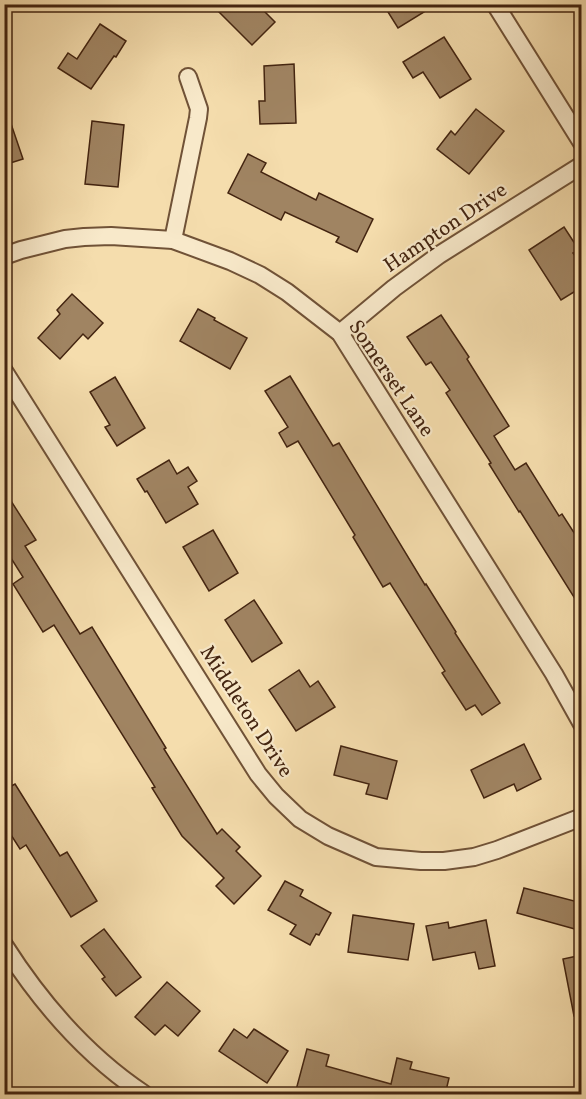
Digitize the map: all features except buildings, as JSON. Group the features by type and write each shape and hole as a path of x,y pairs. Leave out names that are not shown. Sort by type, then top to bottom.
{"street":[{"path":"495,4 582,143"},
{"path":"173,240 199,108 188,77"},
{"name":"Hampton Drive","path":"340,333 394,288 439,255 582,165"},
{"name":"Somerset Lane","path":"4,256 65,239 84,237 111,236 173,240 260,275 287,292 340,333 554,674 582,724"},
{"name":"Middleton Drive","path":"4,371 258,774 276,796 300,819 328,836 376,857 444,861 474,857 497,850 582,817"},
{"path":"4,945 51,1010 106,1065 144,1095"}]}
